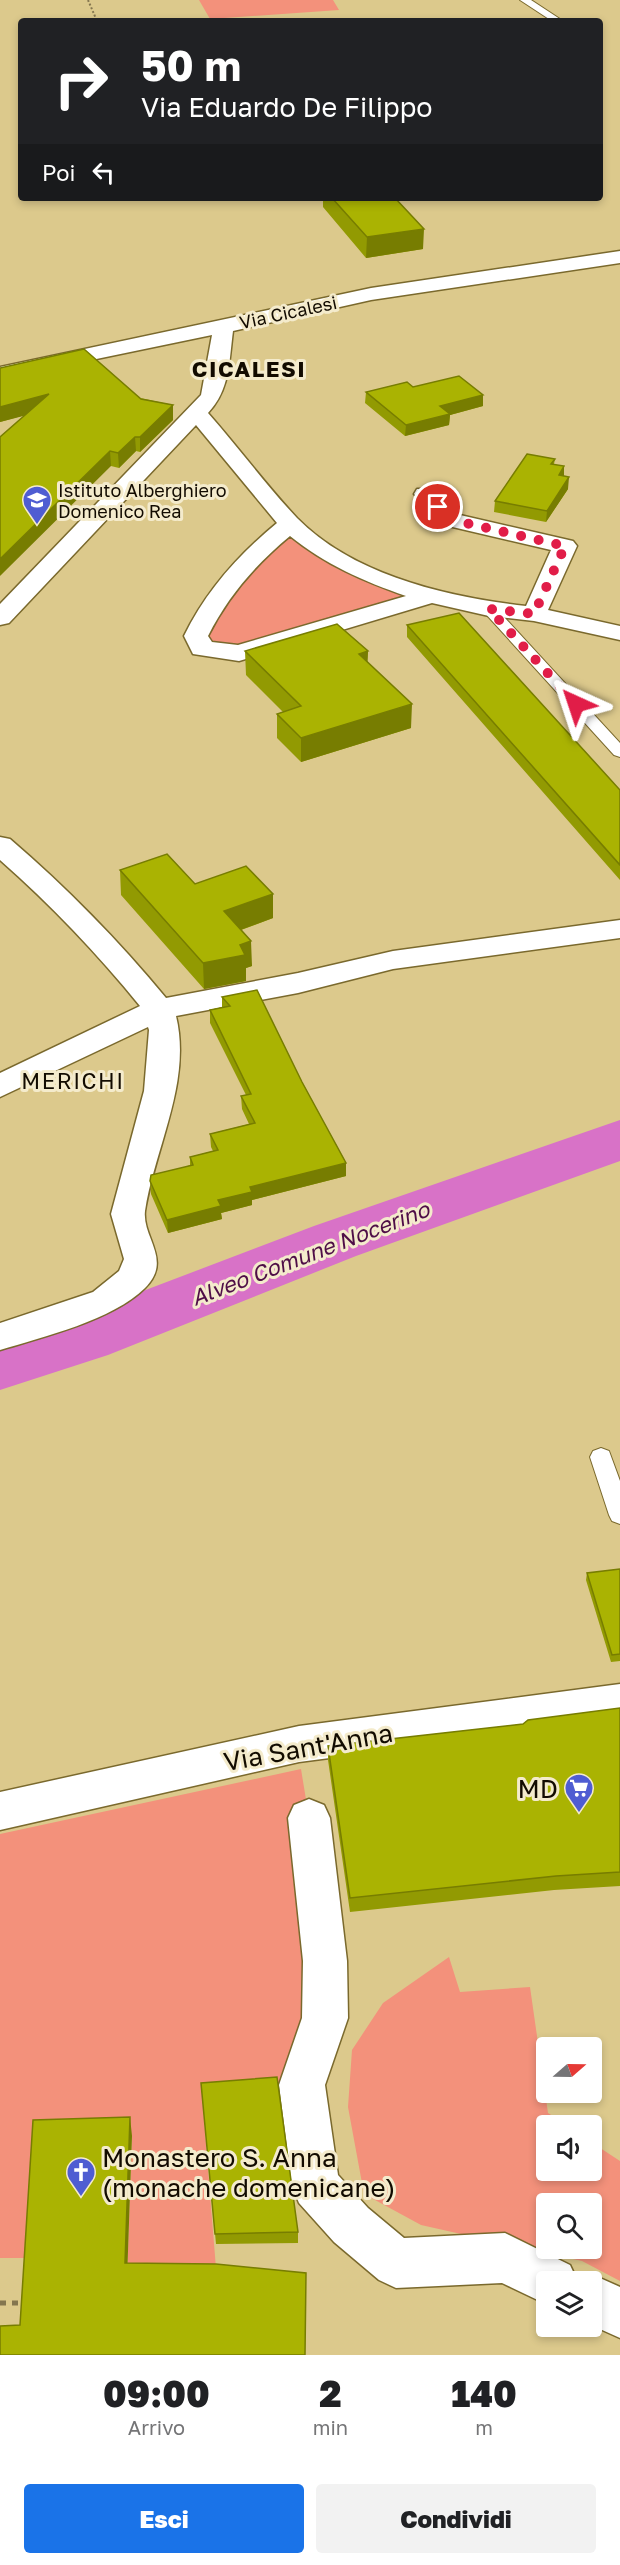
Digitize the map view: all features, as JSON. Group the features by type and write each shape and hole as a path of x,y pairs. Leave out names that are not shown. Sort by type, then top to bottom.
{"street":[{"name":"Via Cicalesi","path":"0,618 210,397 216,382 223,327 371,294 620,257"},
{"path":"0,373 223,327"},
{"path":"197,413 290,524 322,550 365,573 431,596 489,609 534,614 620,633"},
{"path":"425,494 452,520 565,546 534,614"},
{"path":"290,524 235,576 206,614 196,636 202,649 239,652 431,596"},
{"path":"0,845 47,886 106,945 159,1010 164,1030 160,1091 128,1214 141,1258 134,1278 105,1301 0,1337"},
{"path":"0,1086 159,1010 298,983 393,960 620,929"},
{"name":"Via Sant'Anna","path":"0,1811 299,1744 620,1702"},
{"path":"309,1818 325,1961 325,2018 302,2085 316,2186 351,2225 396,2263 505,2258 536,2273"},
{"path":"602,2304 620,2313"}],"lane":[{"path":"525,0 553,18"},
{"path":"489,609 620,752"},
{"path":"601,1457 620,1515"}],"path":[{"path":"88,0 96,18"},
{"path":"0,2303 27,2303"}],"shaded area":[{"path":"199,0 333,0 339,10 224,18 209,18"},
{"path":"288,536 330,563 407,597 227,647 216,644 207,636 223,608 243,583"},
{"path":"301,1769 309,1818 325,2018 280,2089 202,2094 217,2281 127,2280 132,2136 28,2258 0,2258 0,1834"},
{"path":"449,1957 460,1992 530,1987 537,2037 536,2103 547,2103 548,2113 551,2115 536,2115 536,2181 602,2181 602,2149 620,2161 620,2281 582,2261 573,2259 602,2259 602,2193 536,2193 536,2251 421,2225 364,2194 348,2107 352,2050 383,2003"}],"building":[{"path":"335,201 398,201 424,229 367,237"},
{"path":"84,349 141,399 173,405 140,437 135,437 118,453 110,451 0,559 0,437 49,394 0,407 0,368"},
{"path":"459,376 483,395 440,406 450,414 406,425 366,392 407,382 413,387"},
{"path":"527,454 555,459 551,464 564,466 559,475 569,477 547,511 495,501"},
{"path":"459,613 620,790 620,865 407,625"},
{"path":"337,624 368,651 359,654 412,704 301,738 277,714 301,706 245,651"},
{"path":"167,854 195,884 246,866 273,894 224,911 251,941 240,945 245,955 203,963 120,870"},
{"path":"257,990 302,1082 346,1163 250,1187 252,1192 218,1200 221,1206 167,1220 150,1181 151,1175 193,1165 190,1157 218,1150 210,1134 255,1123 241,1096 251,1094 210,1010 230,1006 222,997"},
{"path":"620,1569 620,1654 612,1655 587,1573"},
{"path":"620,1708 620,1872 556,1876 350,1898 328,1746 523,1724 528,1720"},
{"path":"277,2077 298,2232 215,2234 201,2083"},
{"name":"Monastero S. Anna (monache domenicane)","path":"130,2117 125,2263 216,2264 306,2273 305,2355 0,2355 0,2326 20,2325 33,2120"}],"waterway":[{"name":"Alveo Comune Nocerino","path":"0,1366 86,1338 335,1241 620,1140"}],"place":[{"name":"Istituto Alberghiero Domenico Rea","path":"37,526"},
{"name":"MD","path":"579,1814"},
{"name":"Monastero S. Anna (monache domenicane)","path":"81,2198"}],"district":[{"name":"CICALESI","path":"249,368"},
{"name":"MERICHI","path":"73,1080"}],"route":[{"path":"438,507 452,520 504,534 565,546 534,614 489,609 576,704"}]}
